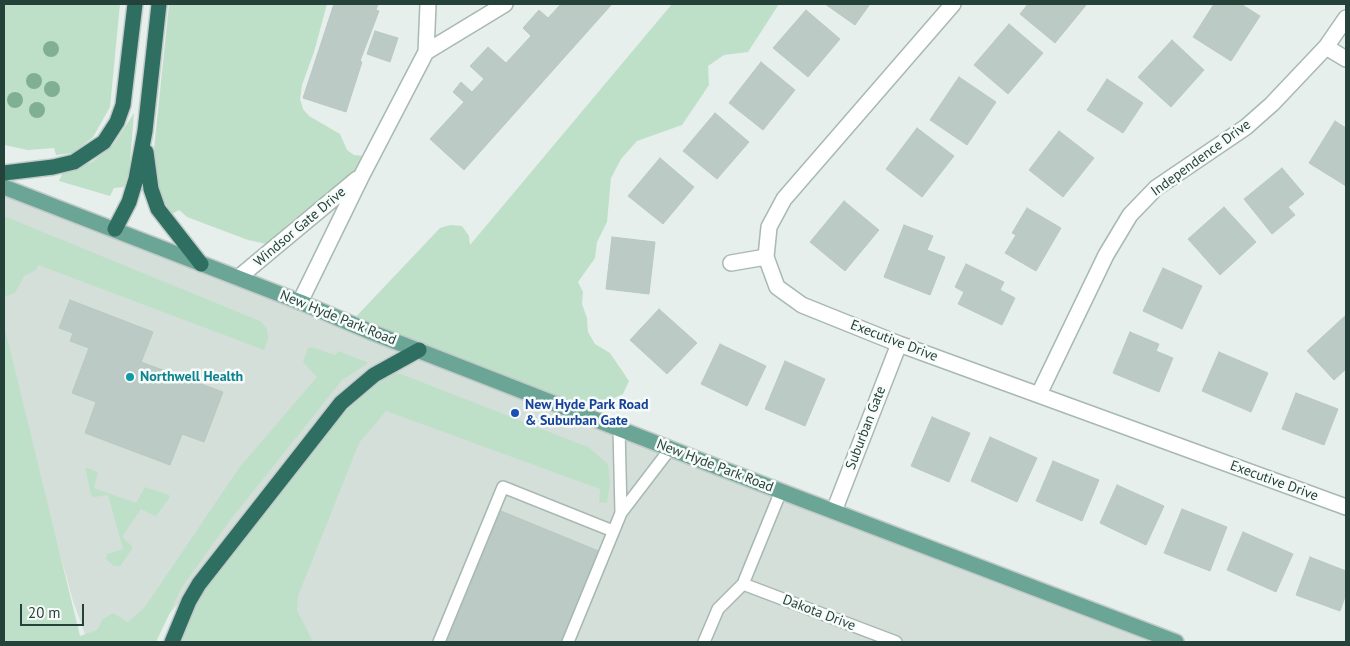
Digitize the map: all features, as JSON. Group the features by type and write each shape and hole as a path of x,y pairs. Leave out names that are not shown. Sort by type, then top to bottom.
{"highway":[{"path":"4,173 53,167 74,162 104,142 117,122 123,105 134,4"},
{"path":"115,230 133,192 145,131 159,4"},
{"path":"145,131 149,180 154,200 172,229 201,264"},
{"path":"172,642 189,601 213,565 341,403 368,379 419,350"}],"main road":[{"name":"New Hyde Park Road","path":"4,187 834,512 1176,642"}],"street":[{"name":"Windsor Gate Drive","path":"300,302 362,175 426,52 428,4"},
{"path":"426,52 504,4"},
{"name":"Executive Drive","path":"953,4 784,199 769,227 766,257 776,287 802,305 899,344 1346,507"},
{"name":"Independence Drive","path":"1039,394 1106,255 1130,215 1156,188 1246,127 1296,81 1326,47 1346,18"},
{"path":"1326,47 1346,59"},
{"name":"Windsor Gate Drive","path":"238,278 362,175"},
{"path":"731,263 766,257"},
{"name":"Suburban Gate","path":"834,512 899,344"}],"lane":[{"path":"619,428 622,513"},
{"path":"568,642 622,513 670,448"},
{"path":"439,642 503,487 614,531"},
{"path":"704,642 718,609 743,584 781,491"},
{"name":"Dakota Drive","path":"743,584 896,642"}],"shaded area":[{"path":"4,187 1174,642 306,642 293,609 341,405 213,565 144,642 88,642 73,601 4,352"}],"green space":[{"path":"4,4 120,4 110,107 93,137 73,153 56,155 54,148 28,150 4,145"},
{"path":"169,4 327,4 314,52 302,85 300,99 303,109 309,116 340,134 347,150 354,155 365,156 358,168 341,185 316,202 286,226 276,239 267,244 248,240 187,217 179,210 172,214 156,188 153,159"},
{"path":"672,4 779,4 748,52 724,55 708,66 709,85 682,125 637,141 621,159 611,178 607,222 597,242 595,258 578,282 583,292 582,304 587,318 588,332 595,344 610,353 629,381 623,394 612,399 591,402 553,398 350,323 440,228 450,225 462,226 469,236 470,245"},
{"path":"134,113 129,173 124,187 114,188 110,196 59,181 63,172 92,162 114,144"},
{"path":"4,216 260,321 267,329 268,339 264,350 38,265 36,270 24,276 15,293 4,297"},
{"path":"4,325 80,636 97,630 103,619 113,613 128,622 145,607 239,468 317,377 303,362 308,348 312,347 335,355 338,351 367,362 367,364 342,380 231,519 182,587 156,642 4,642"},
{"path":"392,373 401,374 588,447 608,464 610,483 607,503 599,502 600,489 386,411 359,443 298,596 297,610 313,642 179,642 186,619 212,575 325,434 364,392"},
{"path":"85,467 98,472 94,488 136,503 145,487 170,497 155,516 141,509 122,537 132,546 132,549 120,566 114,566 106,559 107,554 123,549 108,495 94,497 91,495"}],"building":[{"path":"334,4 378,4 376,10 379,11 360,61 362,62 346,112 303,98"},
{"path":"561,4 612,4 464,170 430,139 464,102 453,92 461,82 472,92 484,79 470,66 488,47 506,63 531,36 523,28 539,10 548,18"},
{"path":"825,4 870,4 855,25"},
{"path":"1028,4 1087,4 1055,43 1020,14"},
{"path":"1214,4 1241,4 1260,16 1231,61 1193,37"},
{"path":"806,10 840,39 808,77 773,48"},
{"path":"1009,24 1043,53 1008,94 974,65"},
{"path":"375,31 398,38 390,62 367,54"},
{"path":"1172,40 1204,70 1171,107 1138,77"},
{"path":"761,62 795,90 763,130 729,103"},
{"path":"959,77 996,102 967,145 930,120"},
{"path":"1107,79 1143,103 1123,133 1087,110"},
{"path":"715,113 749,142 717,179 683,151"},
{"path":"1335,121 1346,128 1346,186 1309,163"},
{"path":"917,128 954,156 922,197 886,169"},
{"path":"1059,131 1094,158 1063,197 1029,170"},
{"path":"660,158 694,187 663,224 628,196"},
{"path":"1282,168 1304,194 1288,207 1295,215 1272,234 1244,199"},
{"path":"844,201 879,230 845,271 810,242"},
{"path":"1224,207 1256,242 1220,275 1188,239"},
{"path":"1027,208 1061,228 1036,271 1005,253 1016,235 1012,233"},
{"path":"904,225 933,236 927,250 945,257 930,295 884,277"},
{"path":"612,237 655,242 649,294 606,289"},
{"path":"966,264 1004,282 1000,290 1015,298 1002,325 958,304 964,292 955,287"},
{"path":"1163,268 1202,286 1182,329 1143,311"},
{"name":"Northwell Health","path":"70,300 153,332 141,362 223,392 204,442 182,434 170,465 85,433 96,402 72,393 89,348 70,341 73,333 59,328"},
{"path":"659,309 697,343 667,374 630,340"},
{"path":"1346,315 1346,369 1334,380 1307,351"},
{"path":"1130,332 1159,344 1156,351 1173,358 1159,392 1113,373"},
{"path":"720,344 766,366 747,406 701,384"},
{"path":"1219,352 1268,373 1251,412 1202,391"},
{"path":"785,361 825,379 805,426 765,409"},
{"path":"1296,393 1338,409 1324,445 1282,429"},
{"path":"932,417 970,433 949,482 911,466"},
{"path":"990,437 1037,458 1017,502 971,481"},
{"path":"1053,461 1099,480 1082,521 1036,501"},
{"path":"1117,485 1164,506 1146,545 1100,523"},
{"path":"1182,509 1227,527 1210,571 1164,553"},
{"path":"501,511 601,552 563,642 447,642"},
{"path":"1243,532 1293,554 1276,592 1227,570"},
{"path":"1310,557 1346,571 1346,594 1340,611 1296,595"}],"place":[{"name":"Northwell Health","path":"130,377"},
{"name":"New Hyde Park Road & Suburban Gate","path":"515,413"}]}
